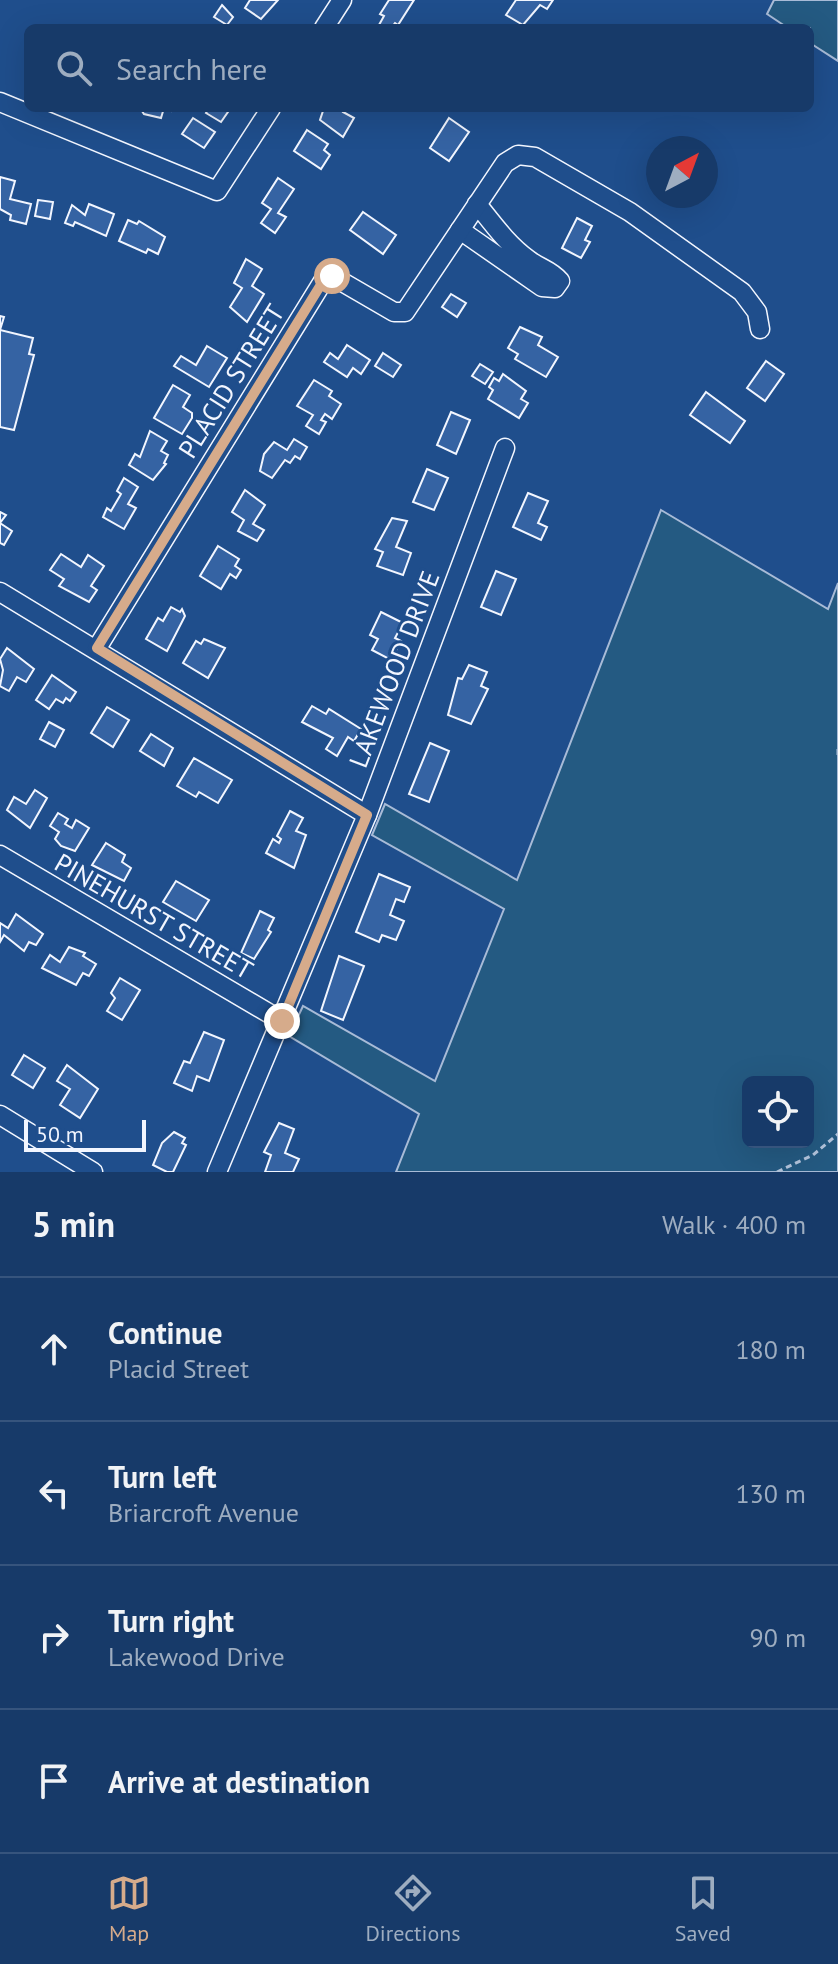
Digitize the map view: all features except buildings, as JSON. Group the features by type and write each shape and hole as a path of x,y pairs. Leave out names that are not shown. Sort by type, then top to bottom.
{"street":[{"path":"327,24 342,0"},
{"path":"0,102 24,112"},
{"path":"24,112 217,191 268,112"},
{"name":"PLACID STREET","path":"97,648 325,278 332,276 394,312 405,312 505,163 518,155 535,157 630,212 742,292 757,312 760,329"},
{"path":"460,230 542,287 555,288 560,281 554,274 529,261 504,239 477,204"},
{"name":"LAKEWOOD DRIVE","path":"217,1172 367,815 505,448"},
{"path":"0,592 97,648 367,815"},
{"name":"PINEHURST STREET","path":"0,855 282,1021"},
{"path":"0,1115 93,1172"}],"path":[{"path":"838,749 838,759"},
{"path":"777,1172 813,1155 838,1134"}],"shaded area":[{"path":"774,0 838,0 838,61 814,46 814,24 782,24 767,14"},
{"path":"661,510 828,609 838,583 838,1172 396,1172 419,1114 289,1036 303,1006 435,1081 504,909 372,835 385,804 517,880"}],"route":[{"path":"282,1021 367,815 97,648 325,278 332,276"}]}
